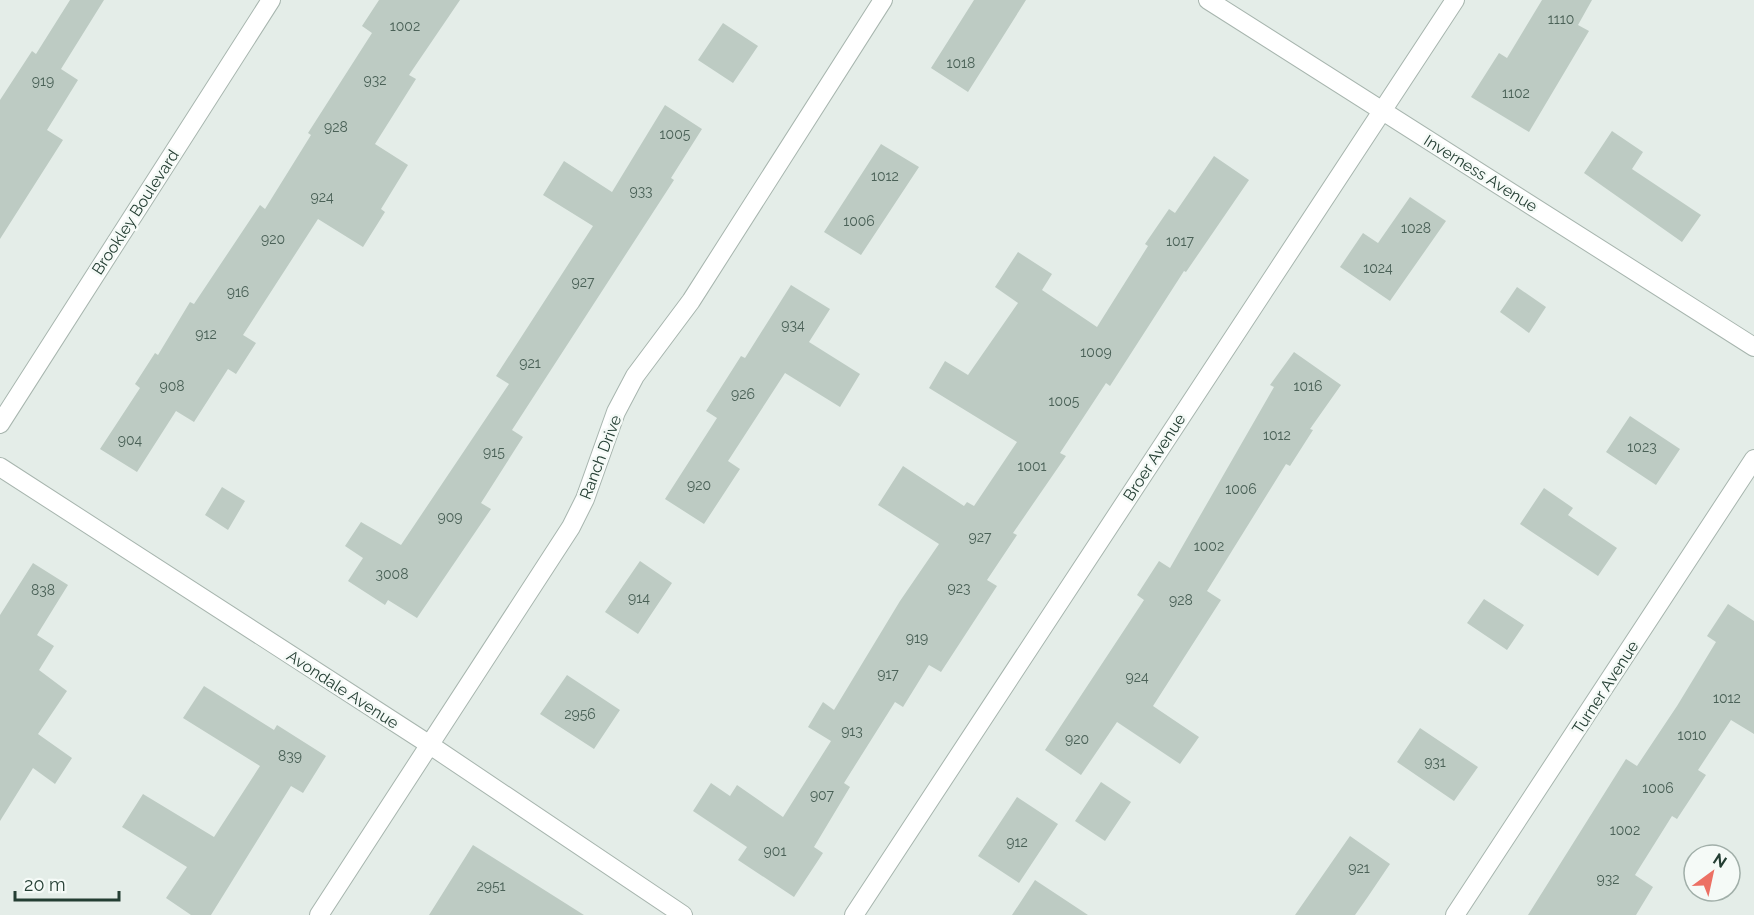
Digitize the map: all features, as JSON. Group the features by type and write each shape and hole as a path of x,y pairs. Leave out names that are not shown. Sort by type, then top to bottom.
{"street":[{"name":"Brookley Boulevard","path":"0,424 271,0"},
{"name":"Ranch Drive","path":"319,915 571,527 585,499 616,412 635,376 691,301 883,0"},
{"name":"Inverness Avenue","path":"1208,0 1754,347"},
{"name":"Broer Avenue","path":"854,915 1455,0"},
{"name":"Turner Avenue","path":"1455,915 1754,459"},
{"name":"Avondale Avenue","path":"0,466 430,745 683,915"}],"building":[{"path":"70,0 104,0 61,69 78,80 47,130 63,140 0,239 0,100 32,51 36,54"},
{"path":"379,0 460,0 409,75 416,79 375,144 408,165 381,209 385,212 363,247 318,219 243,335 256,343 236,374 228,369 194,422 176,411 137,472 100,449 140,388 135,384 155,353 158,355 190,302 194,304 260,205 265,209 311,135 308,133 372,33 362,26"},
{"path":"974,0 1026,0 968,92 931,68"},
{"path":"1542,0 1592,0 1578,25 1589,31 1529,132 1471,97 1499,53 1507,58"},
{"path":"723,23 758,46 733,83 698,60"},
{"path":"665,105 702,129 671,178 674,180 512,430 523,437 481,503 491,509 417,618 388,600 385,605 348,581 363,558 345,546 361,522 401,545 509,384 496,376 593,226 543,195 564,161 612,192"},
{"path":"1612,131 1643,152 1632,169 1701,215 1682,242 1584,173"},
{"path":"881,144 919,167 861,255 824,232"},
{"path":"1214,156 1249,180 1186,272 1184,271 1110,386 1106,383 1060,453 1066,456 1013,533 1017,535 987,580 997,586 941,672 929,665 903,707 895,702 844,783 850,787 814,847 823,853 794,897 738,860 747,847 693,811 711,783 730,796 737,785 783,817 831,741 808,727 823,702 834,710 900,601 939,544 878,505 903,466 964,506 967,502 974,506 1017,442 929,388 945,361 968,375 1018,303 995,287 1018,252 1052,274 1042,290 1097,327 1148,246 1145,244 1169,209 1175,213"},
{"path":"1410,197 1446,221 1390,301 1340,267 1363,233 1378,243"},
{"path":"791,285 830,309 809,342 860,374 840,407 785,373 728,461 740,469 704,524 665,499 717,418 706,411 741,356 745,358"},
{"path":"1517,287 1546,307 1529,333 1500,312"},
{"path":"1294,352 1341,385 1310,429 1313,430 1290,466 1286,464 1207,591 1221,600 1153,706 1199,737 1180,764 1117,722 1081,775 1045,750 1144,600 1137,595 1159,561 1170,568 1274,387 1270,385"},
{"path":"1630,416 1680,449 1656,485 1606,452"},
{"path":"222,487 245,501 228,530 205,515"},
{"path":"1544,488 1573,508 1568,515 1617,548 1598,576 1520,524"},
{"path":"640,561 672,583 638,634 605,612"},
{"path":"33,563 68,585 37,635 54,646 39,670 67,691 38,734 72,758 55,784 33,768 0,821 0,615"},
{"path":"1484,599 1524,625 1507,650 1467,623"},
{"path":"1728,604 1754,621 1754,734 1731,720 1698,770 1706,775 1677,819 1672,816 1635,875 1653,887 1636,915 1528,915 1626,759 1637,766 1677,706 1716,642 1707,636"},
{"path":"567,675 620,710 594,749 540,714"},
{"path":"204,686 274,730 277,725 326,756 303,793 291,786 211,915 191,915 166,898 187,867 122,827 143,794 214,837 260,766 183,718"},
{"path":"1420,728 1478,767 1454,801 1397,762"},
{"path":"1101,782 1131,802 1105,841 1075,821"},
{"path":"1017,797 1058,824 1019,883 978,856"},
{"path":"1350,836 1390,864 1367,898 1355,915 1295,915"},
{"path":"473,845 584,915 429,915"},
{"path":"1035,880 1088,915 1012,915"}]}
